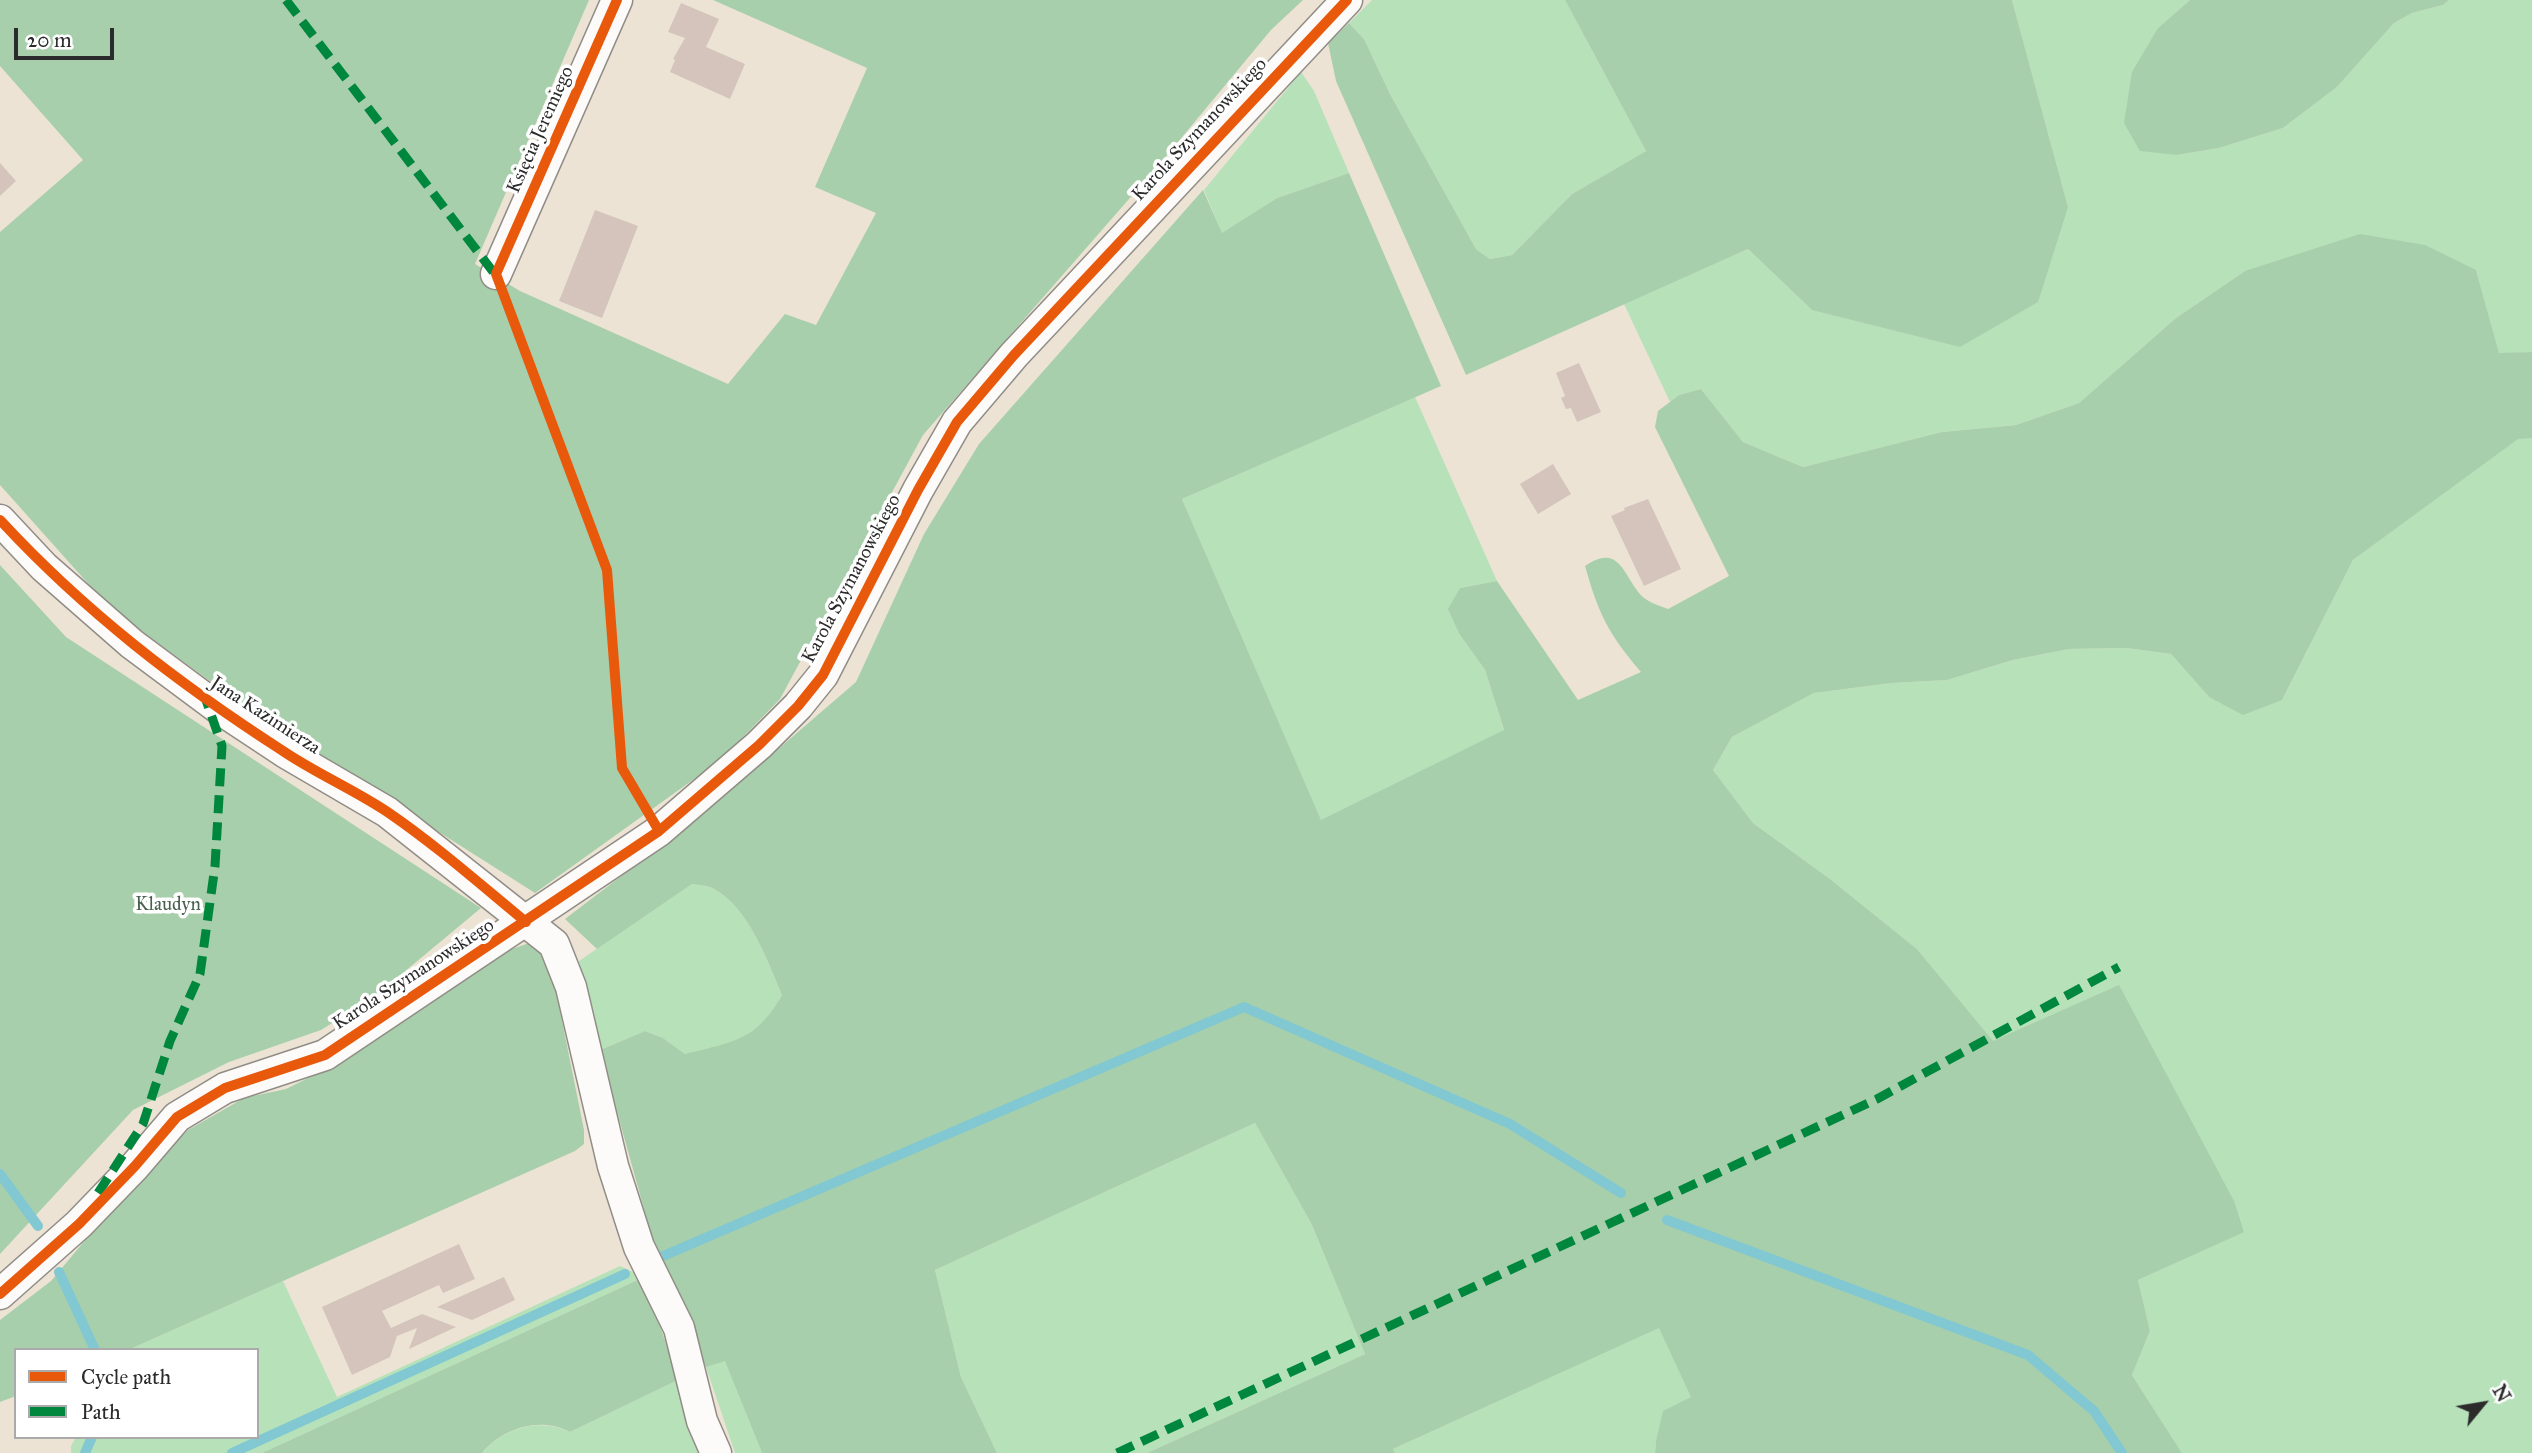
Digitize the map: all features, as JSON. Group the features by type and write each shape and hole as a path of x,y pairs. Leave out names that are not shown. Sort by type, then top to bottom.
{"street":[{"name":"Księcia Jeremiego","path":"496,274 617,0"},
{"name":"Karola Szymanowskiego","path":"0,1294 79,1224 135,1166 177,1117 225,1088 325,1055 659,831 760,745 798,706 823,675 918,490 957,422 1014,355 1347,0"},
{"name":"Jana Kazimierza","path":"0,520 44,567 132,644 218,708 286,753 387,811 554,944 563,961 571,987 613,1166 639,1247 679,1328 702,1421 716,1453"}],"green space":[{"path":"0,0 589,0 475,264 520,291 728,384 785,314 816,325 876,213 815,187 867,68 713,0 1303,0 1271,30 1163,160 923,435 780,699 722,759 535,893 267,723 109,607 0,485 0,232 83,160 0,66"},
{"path":"1372,0 1565,0 1646,151 1572,194 1512,255 1490,259 1476,249 1390,94 1364,39 1349,23"},
{"path":"1565,0 2012,0 2068,207 2038,302 1960,347 1812,310 1748,249 1466,375 1336,81 1328,43 1349,23 1364,39 1390,94 1476,249 1490,259 1512,255 1572,194 1646,151"},
{"path":"2012,0 2190,0 2158,28 2177,155 2219,148 2283,128 2337,87 2394,23 2412,13 2443,5 2449,0 2532,0 2532,352 2499,354 2476,270 2245,271 2176,318 2079,403 2016,425 1942,432 1803,467 1743,442 1701,389 1679,395 1670,402 1624,304 1748,249 1812,310 2068,207"},
{"path":"2190,0 2449,0 2443,5 2412,13 2394,23 2337,87 2283,128 2219,148 2177,155 2140,151 2124,123 2132,72 2158,28"},
{"path":"1301,72 1314,91 1349,173 1277,198 1222,234 1204,190"},
{"path":"1349,173 1441,386 1182,499 1321,820 1504,730 1485,670 1460,635 1448,609 1460,588 1497,581 1578,700 1641,672 1606,623 1585,566 1598,559 1616,561 1639,593 1649,601 1668,609 1729,576 1655,427 1658,411 1679,395 1701,389 1743,442 1803,467 1942,432 2016,425 2079,403 2176,318 2245,271 2360,234 2425,245 2476,270 2499,353 2532,352 2532,438 2518,439 2353,560 2282,700 2243,715 2209,697 2171,654 2126,648 2069,649 2013,660 1947,680 1892,683 1814,693 1732,737 1713,770 1753,823 1830,879 1917,949 1993,1041 2119,985 2234,1201 2244,1232 2138,1280 2150,1331 2132,1375 2182,1453 1655,1453 1663,1411 1691,1397 1659,1328 1393,1449 1395,1453 1147,1453 1365,1354 1312,1225 1255,1123 935,1270 961,1377 997,1453 762,1453 725,1361 706,1367 652,1238 600,1050 645,1031 663,1038 685,1054 730,1042 752,1031 762,1022 782,995 747,922 726,898 709,887 692,884 597,949 565,919 705,812 856,682 924,534 979,444 1203,190 1222,233 1277,198"},
{"path":"1415,397 1497,581 1460,588 1460,635 1485,670 1504,731 1321,821 1182,499"},
{"path":"2518,438 2532,438 2532,1453 2182,1453 2132,1375 2150,1331 2138,1280 2244,1231 2119,986 1993,1042 1917,949 1830,879 1753,823 1713,770 1732,737 1814,693 1892,683 1947,680 2013,660 2069,649 2126,648 2171,654 2209,697 2282,700 2353,560"},
{"name":"Klaudyn","path":"0,565 66,637 481,908 374,997 321,1030 229,1062 133,1110 0,1254"},
{"path":"692,884 712,888 737,909 756,936 782,995 762,1023 742,1038 730,1042 685,1054 663,1038 645,1031 600,1050 579,961"},
{"path":"535,941 556,991 584,1130 584,1144 575,1151 132,1348 14,1348 14,1397 0,1402 0,1320 51,1281 122,1196 188,1130 244,1098 286,1089 324,1070 512,949"},
{"path":"1255,1123 1312,1225 1365,1354 1147,1453 997,1453 961,1377 935,1270"},
{"path":"620,1266 644,1277 262,1453 71,1453 75,1439 259,1439 259,1348 132,1348 283,1281 337,1397"},
{"path":"644,1277 678,1380 570,1432 547,1425 523,1427 500,1437 482,1453 262,1453"},
{"path":"1660,1327 1692,1397 1656,1441 1655,1453 1395,1453 1393,1449"},
{"path":"725,1360 762,1453 735,1453 706,1367"},
{"path":"678,1380 702,1453 482,1453 511,1431 535,1425 547,1425 570,1432"}],"building":[{"path":"681,3 719,19 706,47 745,64 730,99 670,72 675,60 673,59 685,38 668,32"},
{"path":"0,163 16,181 0,196"},
{"path":"595,210 638,226 602,318 559,301"},
{"path":"1579,363 1601,412 1577,422 1571,408 1566,409 1561,398 1565,396 1556,373"},
{"path":"1553,464 1571,494 1538,514 1520,484"},
{"path":"1648,499 1681,569 1644,586 1611,516"},
{"path":"459,1244 475,1279 443,1293 439,1285 382,1311 391,1328 422,1314 456,1327 409,1349 417,1328 397,1336 390,1357 352,1375 322,1307"},
{"path":"504,1277 515,1300 472,1320 437,1307"}],"waterway":[{"path":"663,1256 1244,1007 1510,1124 1621,1193"},
{"path":"0,1174 38,1226"},
{"path":"1667,1220 2028,1355 2094,1411 2122,1453"},
{"path":"59,1272 94,1348"},
{"path":"232,1453 625,1274"},
{"path":"85,1453 91,1439"}],"marked path":[{"path":"286,0 497,277"},
{"path":"98,1193 143,1124 170,1041 200,974 215,866 222,746 206,700"},
{"path":"1117,1453 1877,1099 2119,967"}],"cycle path":[{"path":"617,0 496,274 607,570 622,768 659,831"},
{"path":"0,1294 79,1224 135,1166 177,1117 225,1088 325,1055 659,831 759,745 798,706 823,675 918,490 957,422 1014,355 1347,0"},
{"path":"0,520 65,585 170,672 244,726 389,813 442,852 526,922"}]}
